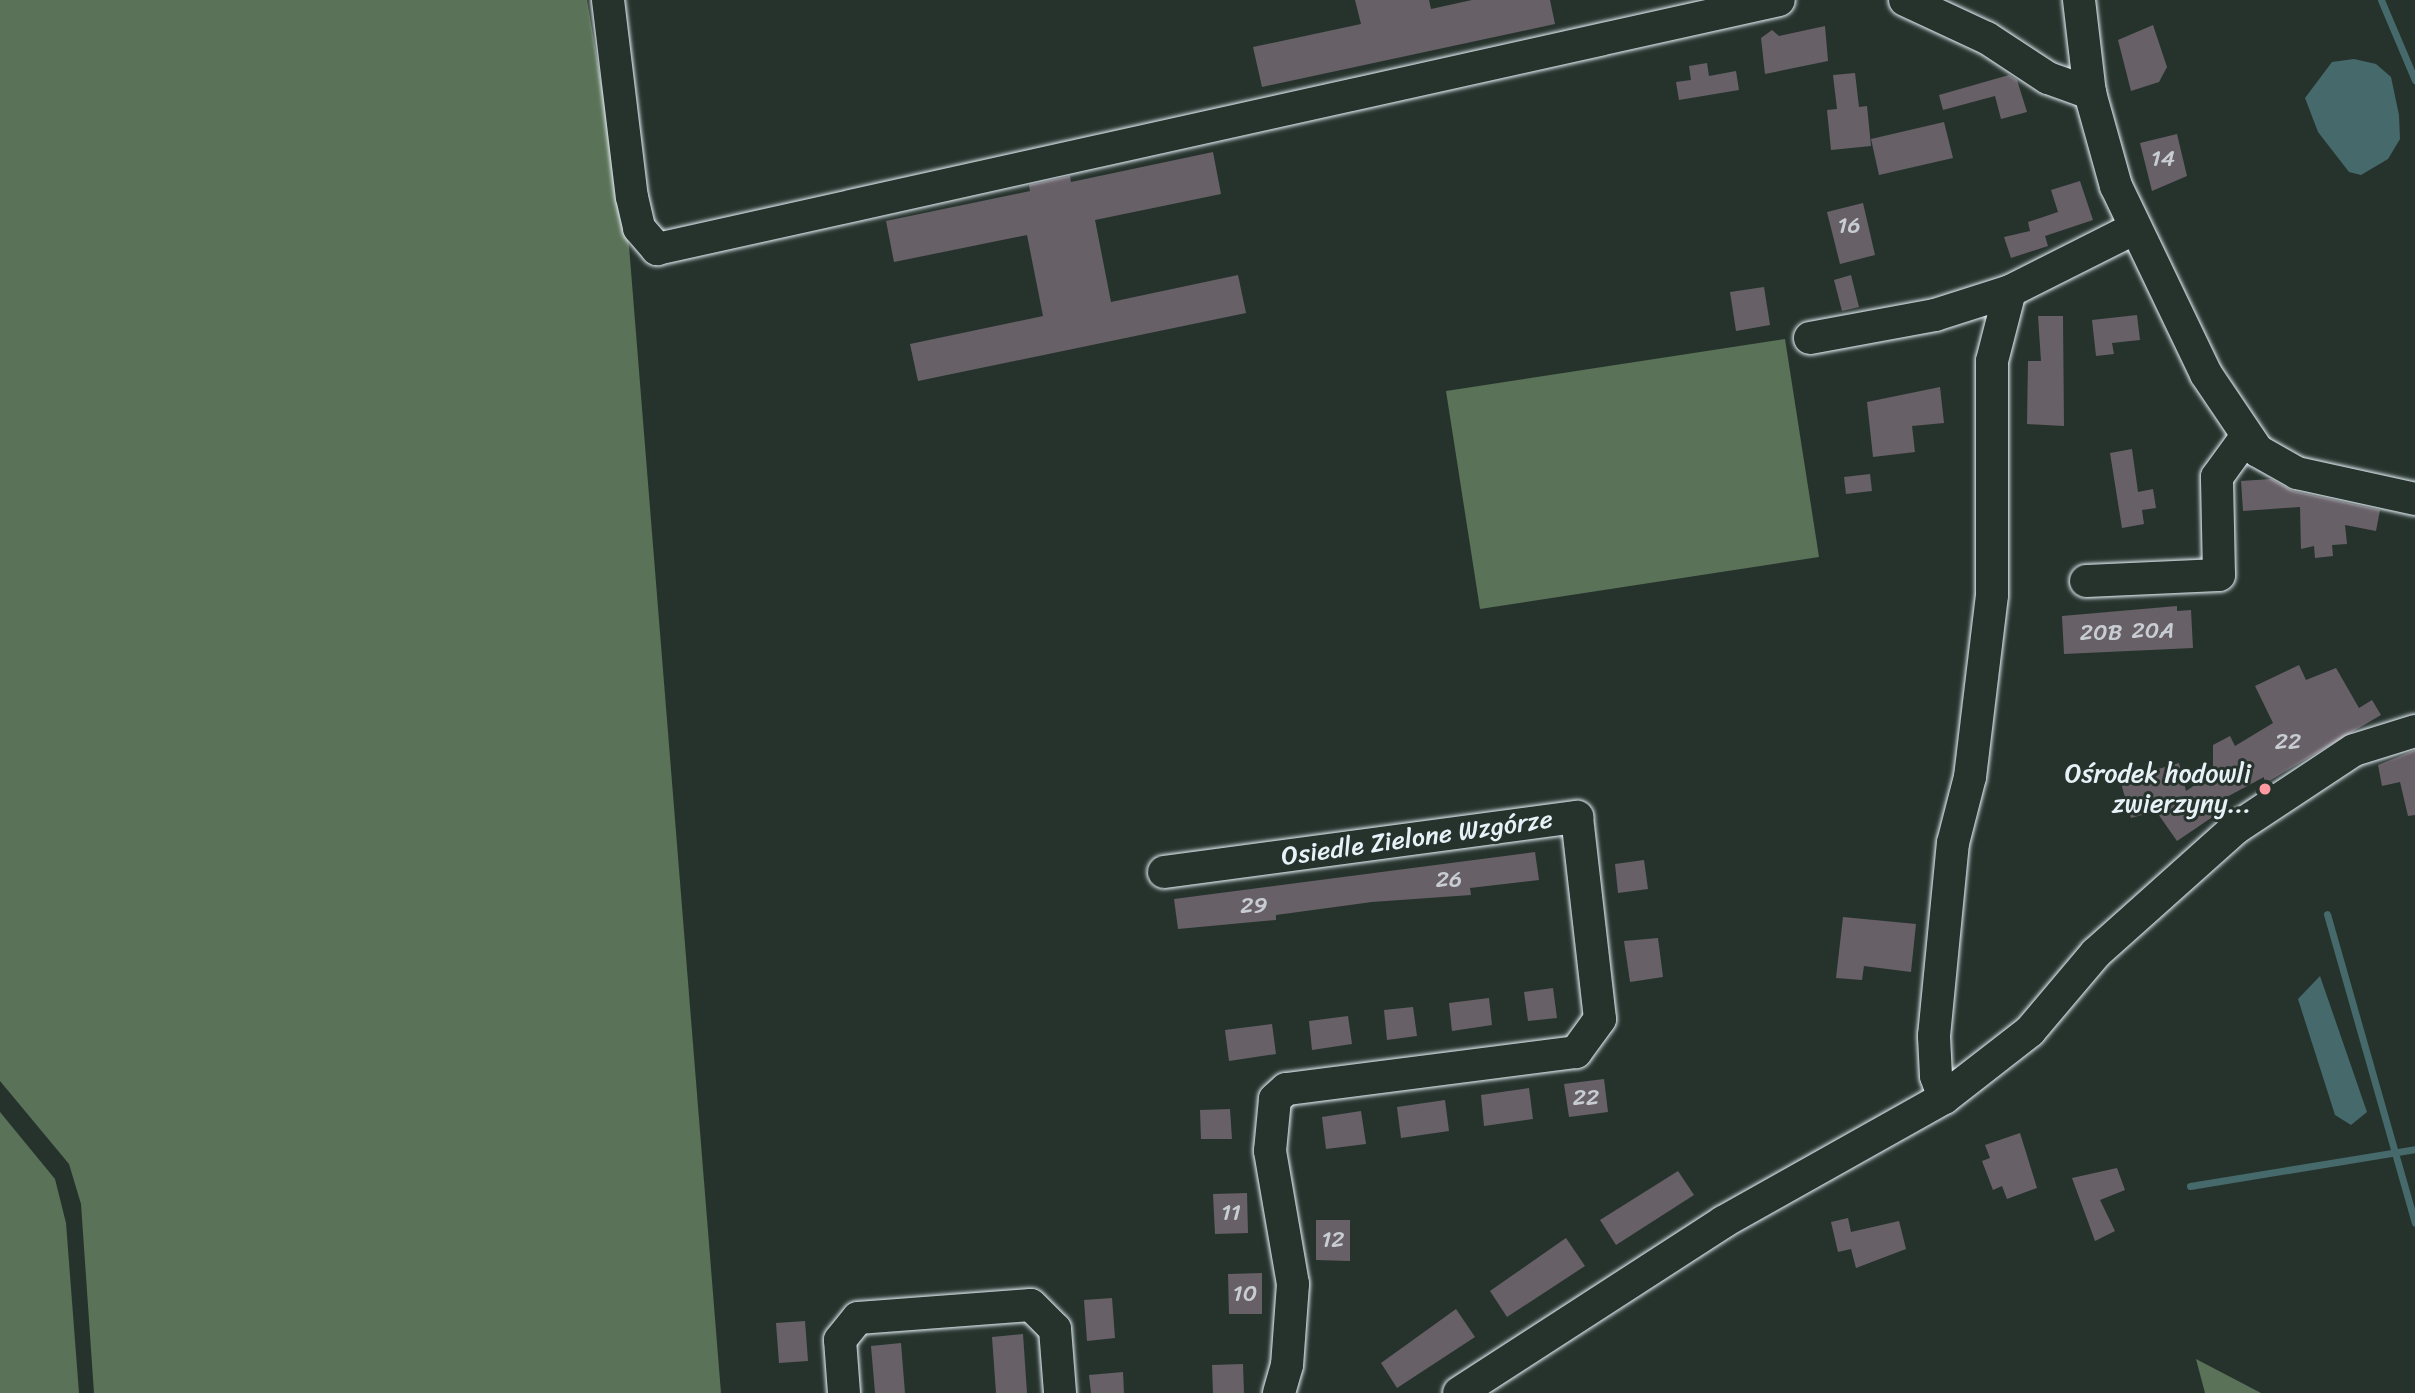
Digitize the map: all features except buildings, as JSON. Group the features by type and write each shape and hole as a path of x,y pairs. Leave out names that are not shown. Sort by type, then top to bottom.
{"street":[{"path":"608,0 632,197 639,228 657,249 1779,0"},
{"path":"1905,0 1987,38 2048,78 2090,93"},
{"path":"2079,0 2090,93 2102,147 2135,228 2206,374 2246,437 2283,468 2415,499"},
{"path":"1810,338 1935,315 2010,291 2135,228"},
{"path":"1944,1098 1936,1076 1934,1036 1953,842 1970,778 1992,594 1992,361 2010,291"},
{"path":"2086,581 2218,575 2217,477 2246,437"},
{"path":"1459,1393 1723,1222 1944,1098 2029,1031 2096,953 2236,828 2354,750 2415,731"},
{"name":"Osiedle Zielone Wzgórze","path":"1164,872 1577,817 1600,1019 1576,1052 1286,1089 1275,1099 1270,1151 1293,1284 1288,1354 1279,1393"},
{"path":"844,1393 840,1340 858,1318 1031,1305 1055,1329 1060,1393"}],"green space":[{"path":"0,0 587,0 629,246 721,1393 94,1393 81,1204 69,1164 0,1081"},
{"path":"1785,339 1819,557 1480,609 1446,391"},
{"path":"0,1112 55,1179 66,1223 79,1393 0,1393"},
{"path":"2196,1359 2261,1393 2205,1393"}],"water":[{"path":"2354,59 2376,64 2391,77 2399,115 2400,139 2388,159 2361,175 2349,172 2318,132 2305,98 2332,62"},
{"path":"2320,976 2367,1112 2351,1125 2335,1115 2298,999"}],"waterway":[{"path":"2381,0 2415,80"},
{"path":"2327,914 2415,1223"},
{"path":"2190,1186 2415,1149"}],"place":[{"name":"Ośrodek hodowli zwierzyny...","path":"2265,789"}]}
